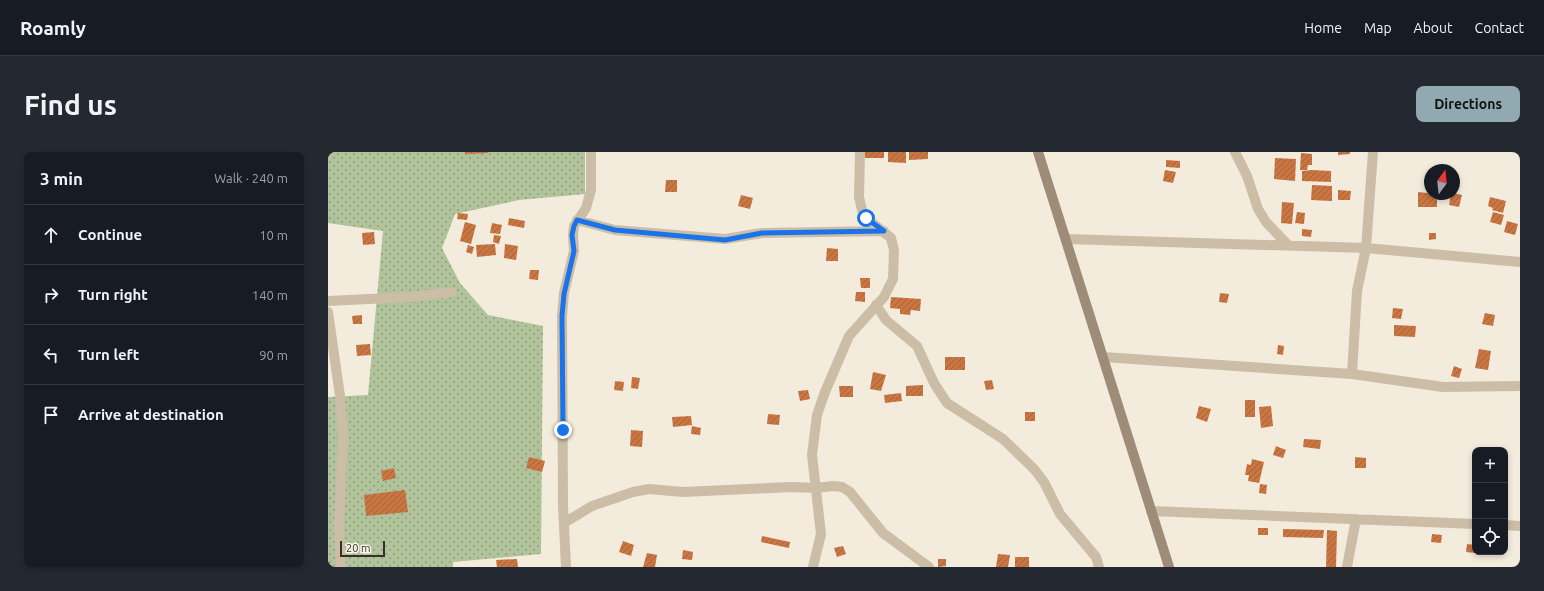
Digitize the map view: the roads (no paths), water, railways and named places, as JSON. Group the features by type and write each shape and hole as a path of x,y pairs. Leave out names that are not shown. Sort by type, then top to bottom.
{"main road":[{"path":"1038,152 1169,567"}],"street":[{"path":"566,567 564,523 562,316 564,294 574,251 572,235 574,226 586,208 591,190 591,152"},
{"path":"813,567 820,534 812,455 817,415 825,392 849,336 888,290 893,271 894,250 891,238 866,218 862,210 859,197 860,152"},
{"path":"1235,152 1247,176 1258,209 1266,222 1288,245"},
{"path":"1352,374 1357,291 1366,248 1373,152"},
{"path":"577,220 615,230 725,240 762,233 884,231"},
{"path":"1066,239 1366,248 1520,262"},
{"path":"328,301 410,297 452,292"},
{"path":"876,305 886,320 916,346 934,383 947,403 1003,439 1034,469 1044,482 1060,514 1096,557 1099,567"},
{"path":"328,312 340,396 343,436 339,528 341,567"},
{"path":"1103,357 1352,374 1443,387 1520,386"},
{"path":"564,523 592,506 633,492 649,490 682,492 792,487 842,487 850,492 883,533 929,567"},
{"path":"1151,511 1472,524"},
{"path":"1346,567 1356,519"},
{"path":"1508,525 1520,526"}]}
